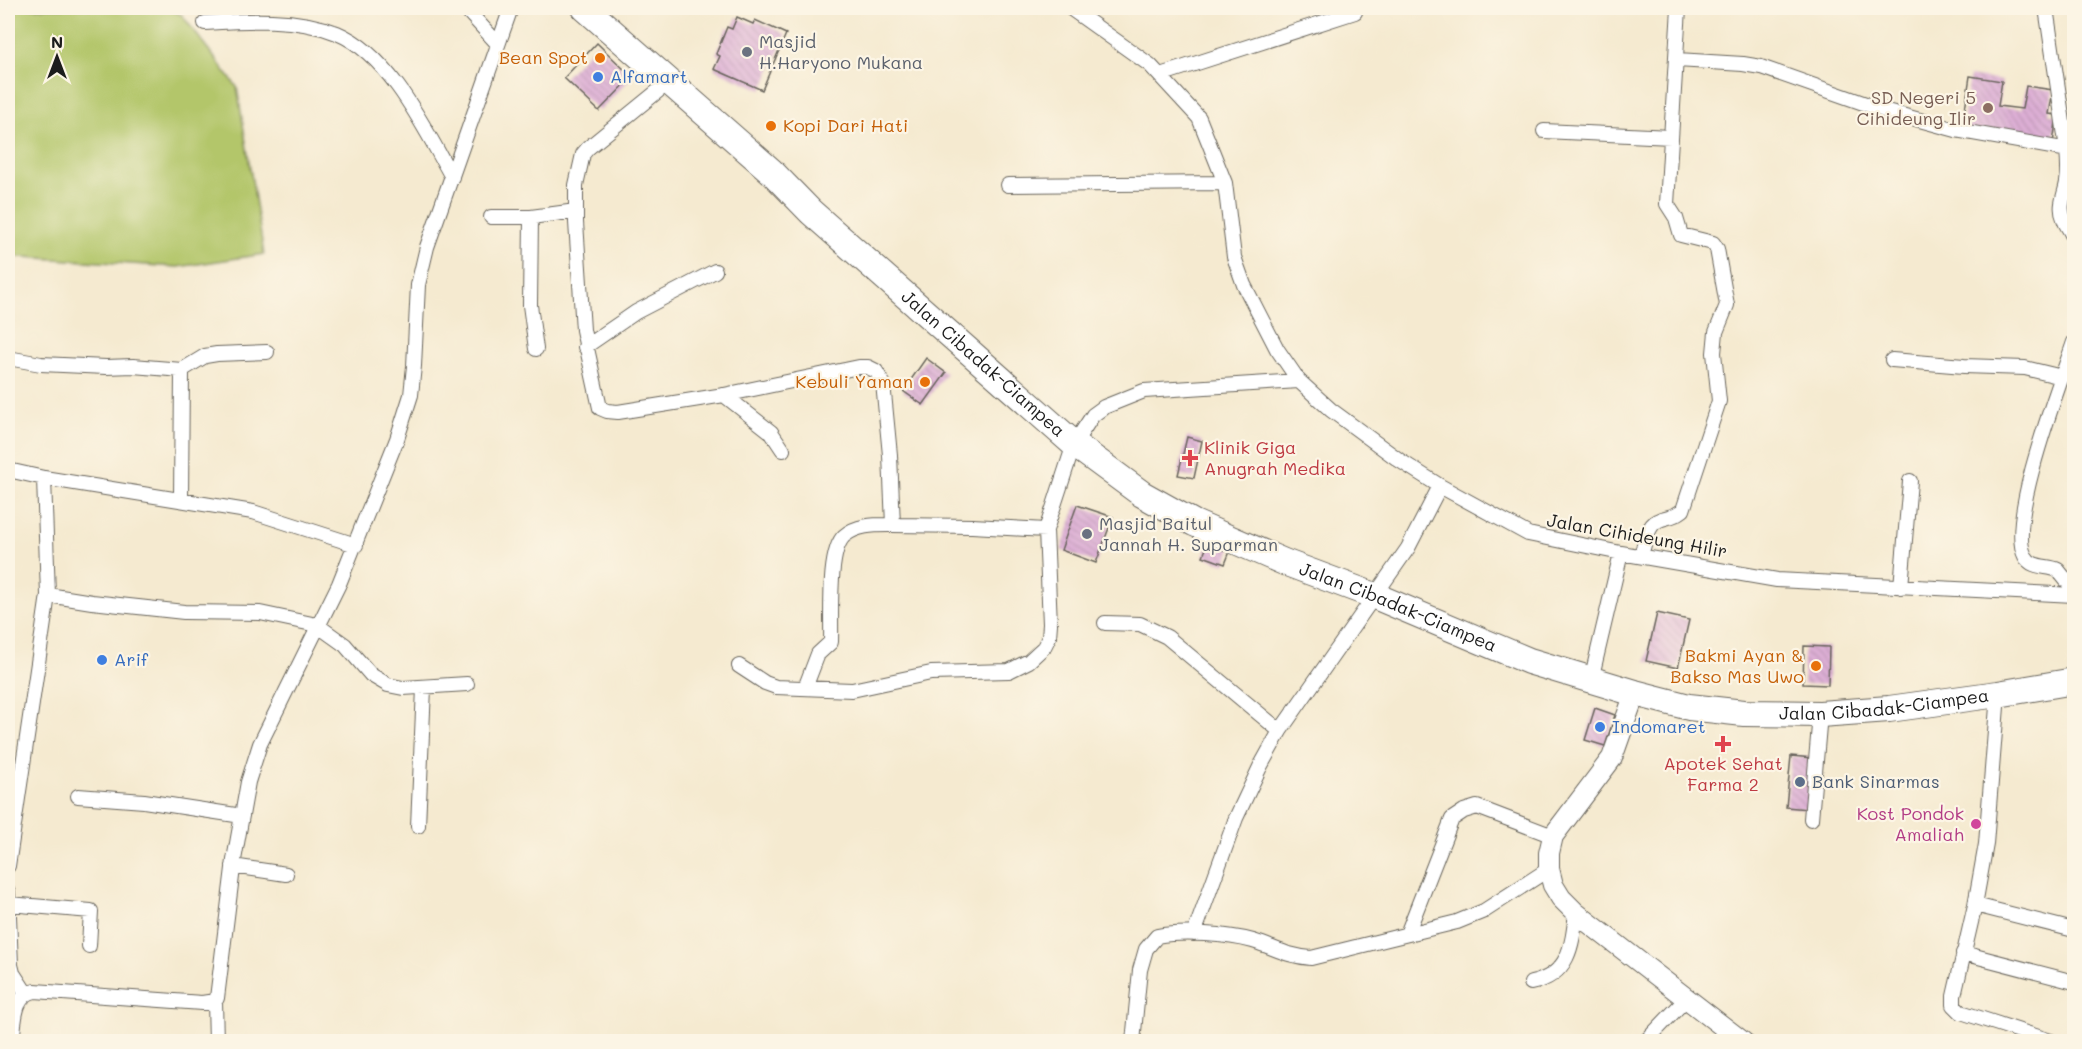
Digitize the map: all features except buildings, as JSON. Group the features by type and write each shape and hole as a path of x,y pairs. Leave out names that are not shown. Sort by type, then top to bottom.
{"highway":[{"name":"Jalan Cibadak-Ciampea","path":"585,8 771,171 811,212 1074,444 1142,494 1194,523 1529,661 1689,707 1744,713 1820,714 1889,709 2074,681"}],"main road":[{"path":"1635,693 1612,758 1552,836 1549,869 1553,885 1561,898 1576,913 1743,1041"}],"street":[{"path":"465,8 498,44"},
{"path":"216,1041 215,1001 218,993 233,866 248,782 260,744 356,545 397,439 411,395 418,285 427,247 511,8"},
{"name":"Jalan Cihideung Hilir","path":"1070,8 1150,65 1199,118 1225,183 1234,257 1244,285 1277,349 1299,381 1331,410 1399,460 1440,486 1528,534 1777,580 2074,595"},
{"path":"1641,556 1651,525 1658,519 1674,518 1683,510 1719,401 1714,353 1716,332 1727,304 1717,249 1713,243 1681,235 1676,218 1667,204 1679,8"},
{"path":"2046,8 2071,150 2067,184 2061,204 2064,220 2071,229 2074,240"},
{"path":"1160,75 1355,12"},
{"path":"206,23 276,21 327,30 349,39 379,64 397,87 424,127 452,177"},
{"path":"1677,60 1761,67 1902,116 1956,130 2071,150"},
{"path":"669,82 583,153 576,185 580,305 585,347 600,408 618,412 724,395 868,367 876,371 883,383 890,455 893,525"},
{"path":"1544,131 1671,137"},
{"path":"1008,185 1225,183"},
{"path":"491,218 531,217 576,211"},
{"path":"531,217 530,305 536,349"},
{"path":"585,347 636,312 715,270"},
{"path":"2074,342 2036,456 2026,494 2022,529 2025,557 2040,567 2058,570 2074,590"},
{"path":"8,358 41,364 133,366 182,370 205,356 267,352"},
{"path":"1892,360 2025,368 2062,377"},
{"path":"181,500 182,370"},
{"path":"739,666 765,683 776,687 852,690 931,673 1009,670 1029,661 1044,647 1049,637 1046,530 1074,444 1093,416 1098,411 1128,396 1144,391 1299,381"},
{"path":"724,395 771,432 783,450"},
{"path":"8,470 44,478 253,512 356,545"},
{"path":"8,866 48,595 44,478"},
{"path":"1901,587 1911,481"},
{"path":"1194,934 1245,796 1280,731 1408,548 1440,486"},
{"path":"805,688 818,654 831,642 833,573 841,540 852,531 861,527 893,525 1046,530"},
{"path":"1592,680 1621,553"},
{"path":"48,595 184,612 260,613 317,625 345,645 371,675 388,685 403,688 467,684"},
{"path":"1105,623 1140,624 1167,637 1280,731"},
{"path":"418,826 424,687"},
{"path":"1998,694 1986,844 1954,1005 1961,1012 2054,1041"},
{"path":"1811,819 1820,714"},
{"path":"78,796 144,801 242,816"},
{"path":"1407,934 1452,819 1464,811 1477,807 1552,836"},
{"path":"233,866 286,874"},
{"path":"1133,1041 1140,970 1146,949 1156,936 1172,933 1238,937 1254,941 1286,955 1311,958 1457,922 1484,911 1549,869"},
{"path":"26,993 13,973 11,965 8,898 91,911 89,946"},
{"path":"1975,904 2074,930"},
{"path":"1531,983 1547,980 1566,959 1572,943 1576,913"},
{"path":"1963,953 2074,982"},
{"path":"12,1041 19,1001 26,993 35,991 215,1001"},
{"path":"1645,1041 1687,999"}],"green space":[{"path":"8,8 167,8 182,15 237,87 264,254 178,267 8,256"}],"place":[{"name":"Masjid H.Haryono Mukana","path":"747,52"},
{"name":"Bean Spot","path":"600,58"},
{"name":"Alfamart","path":"598,77"},
{"name":"SD Negeri 5 Cihideung Ilir","path":"1988,108"},
{"name":"Kopi Dari Hati","path":"771,126"},
{"name":"Kebuli Yaman","path":"925,382"},
{"name":"Klinik Giga Anugrah Medika","path":"1190,458"},
{"name":"Masjid Baitul Jannah H. Suparman","path":"1087,534"},
{"name":"Arif","path":"102,660"},
{"name":"Bakmi Ayan & Bakso Mas Uwo","path":"1816,666"},
{"name":"Indomaret","path":"1600,727"},
{"name":"Apotek Sehat Farma 2","path":"1723,744"},
{"name":"Bank Sinarmas","path":"1800,782"},
{"name":"Kost Pondok Amaliah","path":"1976,824"}]}
